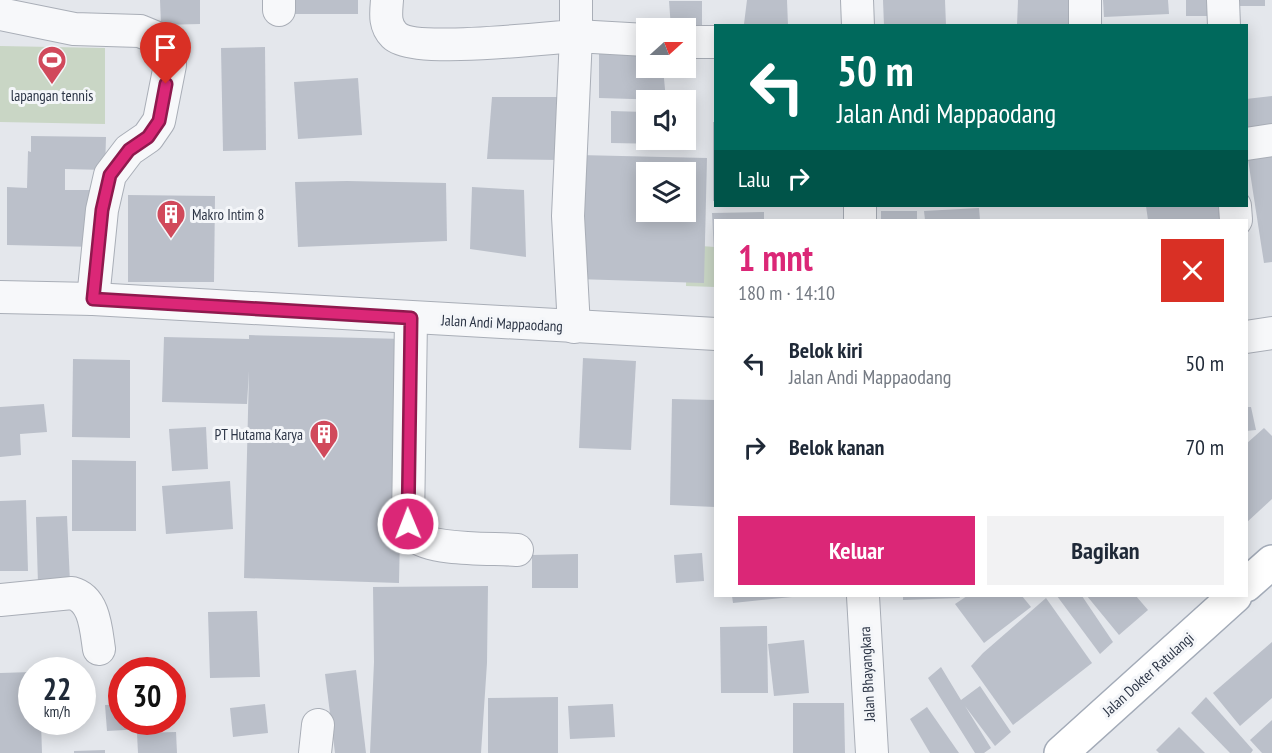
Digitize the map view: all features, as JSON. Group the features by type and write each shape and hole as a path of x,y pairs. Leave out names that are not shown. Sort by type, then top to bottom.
{"main road":[{"path":"1248,583 1272,562"},
{"name":"Jalan Dokter Ratulangi","path":"1061,753 1234,597"}],"street":[{"path":"387,0 388,28 395,37 408,42 435,45 576,36 636,39"},
{"path":"574,327 568,216 576,0"},
{"path":"857,0 858,24"},
{"path":"1085,0 1085,24"},
{"path":"1223,0 1224,24"},
{"path":"0,14 74,29 140,31 169,43 170,65 159,121 148,137 129,150 110,175 102,210 93,299"},
{"path":"696,42 714,42"},
{"path":"1248,144 1272,140"},
{"name":"Jalan Andi Mappaodang","path":"0,297 93,299 714,334"},
{"path":"411,318 408,524 414,535 438,545 517,550"},
{"path":"0,600 72,593 81,595 94,619 99,650"},
{"name":"Jalan Bhayangkara","path":"863,597 872,753"}],"green space":[{"name":"lapangan tennis","path":"0,46 105,48 105,124 0,122"},
{"path":"687,245 714,247 714,287 686,286"}],"building":[{"path":"160,0 200,0 200,24 161,25"},
{"path":"288,0 358,0 358,14 288,14"},
{"path":"747,0 787,0 788,24 744,24"},
{"path":"883,0 945,0 946,24 884,24"},
{"path":"1018,0 1076,0 1077,24 1017,24"},
{"path":"1103,0 1168,0 1169,14 1104,17"},
{"path":"1186,0 1208,0 1208,16 1186,16"},
{"path":"1231,0 1265,0 1265,6 1231,6"},
{"path":"669,1 702,1 702,36 696,33 696,18 670,18"},
{"path":"599,41 636,43 636,78 664,78 665,90 636,90 636,99 599,98"},
{"path":"265,47 266,150 223,151 221,48"},
{"path":"358,78 362,135 298,139 294,82"},
{"path":"1272,96 1272,135 1248,138 1248,99"},
{"path":"492,97 558,97 559,160 487,159"},
{"path":"611,111 636,112 636,143 611,143"},
{"path":"713,122 714,122 714,201"},
{"path":"31,136 106,137 105,170 65,169 65,190 97,190 96,247 7,245 7,187 27,188 28,151 31,152"},
{"path":"1272,149 1272,262 1264,263 1248,153"},
{"path":"579,155 707,158 704,283 576,279"},
{"path":"295,182 446,183 447,241 298,247"},
{"path":"472,187 524,190 526,257 470,249"},
{"name":"Makro Intim 8","path":"128,195 215,196 214,282 128,282"},
{"path":"1146,207 1218,207 1220,219 1148,219"},
{"path":"979,208 980,219 925,219 924,211"},
{"path":"881,211 917,211 917,219 881,219"},
{"path":"764,212 764,219 714,219 714,253 712,213"},
{"name":"PT Hutama Karya","path":"249,335 404,339 399,583 244,578 249,371 247,404 162,402 164,337 249,339"},
{"path":"583,358 636,361 631,450 579,448"},
{"path":"73,359 130,360 130,438 72,437"},
{"path":"672,399 714,400 714,507 670,505"},
{"path":"44,404 47,432 20,434 21,455 0,457 0,407"},
{"path":"1248,407 1251,407 1256,430 1248,431"},
{"path":"206,427 208,469 172,471 169,429"},
{"path":"1264,428 1272,436 1272,499 1248,521 1248,442"},
{"path":"72,460 136,461 136,531 72,531"},
{"path":"230,481 233,529 166,534 162,486"},
{"path":"26,500 28,571 0,571 0,501"},
{"path":"67,516 70,583 38,584 36,517"},
{"path":"702,553 704,581 676,583 674,555"},
{"path":"578,554 578,588 532,588 532,555"},
{"path":"488,586 487,663 481,753 370,753 374,662 373,587"},
{"path":"732,597 792,597 733,603"},
{"path":"903,597 960,598 903,600"},
{"path":"966,597 1023,597 1031,607 984,643 955,604"},
{"path":"1058,597 1083,597 1113,642 1100,654"},
{"path":"1088,597 1137,597 1148,610 1119,635"},
{"path":"1046,598 1092,663 1013,725 971,666"},
{"path":"257,611 260,677 210,678 208,612"},
{"path":"767,626 768,693 721,693 720,627"},
{"path":"804,640 809,693 774,696 768,644"},
{"path":"1272,642 1272,698 1240,726 1213,693"},
{"path":"941,667 961,700 980,686 1011,732 995,746 965,706 991,748 984,753 975,753 928,678"},
{"path":"356,670 366,753 335,753 325,674"},
{"path":"18,672 18,735 41,735 42,753 0,753 0,673"},
{"path":"558,697 558,753 488,753 488,698"},
{"path":"1206,697 1253,750 1251,753 1230,753 1191,713"},
{"path":"793,703 844,703 845,753 793,753"},
{"path":"265,704 268,733 233,737 230,708"},
{"path":"613,704 615,737 570,739 568,706"},
{"path":"105,705 108,705 108,731 107,731"},
{"path":"927,707 959,753 930,753 910,719"},
{"path":"1272,720 1272,753 1262,753 1250,740"},
{"path":"1179,727 1205,753 1159,753 1156,750"},
{"path":"137,735 176,735 177,753 138,753"},
{"path":"105,750 105,753 74,753 74,751"}],"place":[{"name":"lapangan tennis","path":"52,86"},
{"name":"Makro Intim 8","path":"171,240"},
{"name":"PT Hutama Karya","path":"324,460"}],"route":[{"path":"166,84 159,121 148,137 129,150 110,175 102,210 93,299 411,318 408,524"}]}
